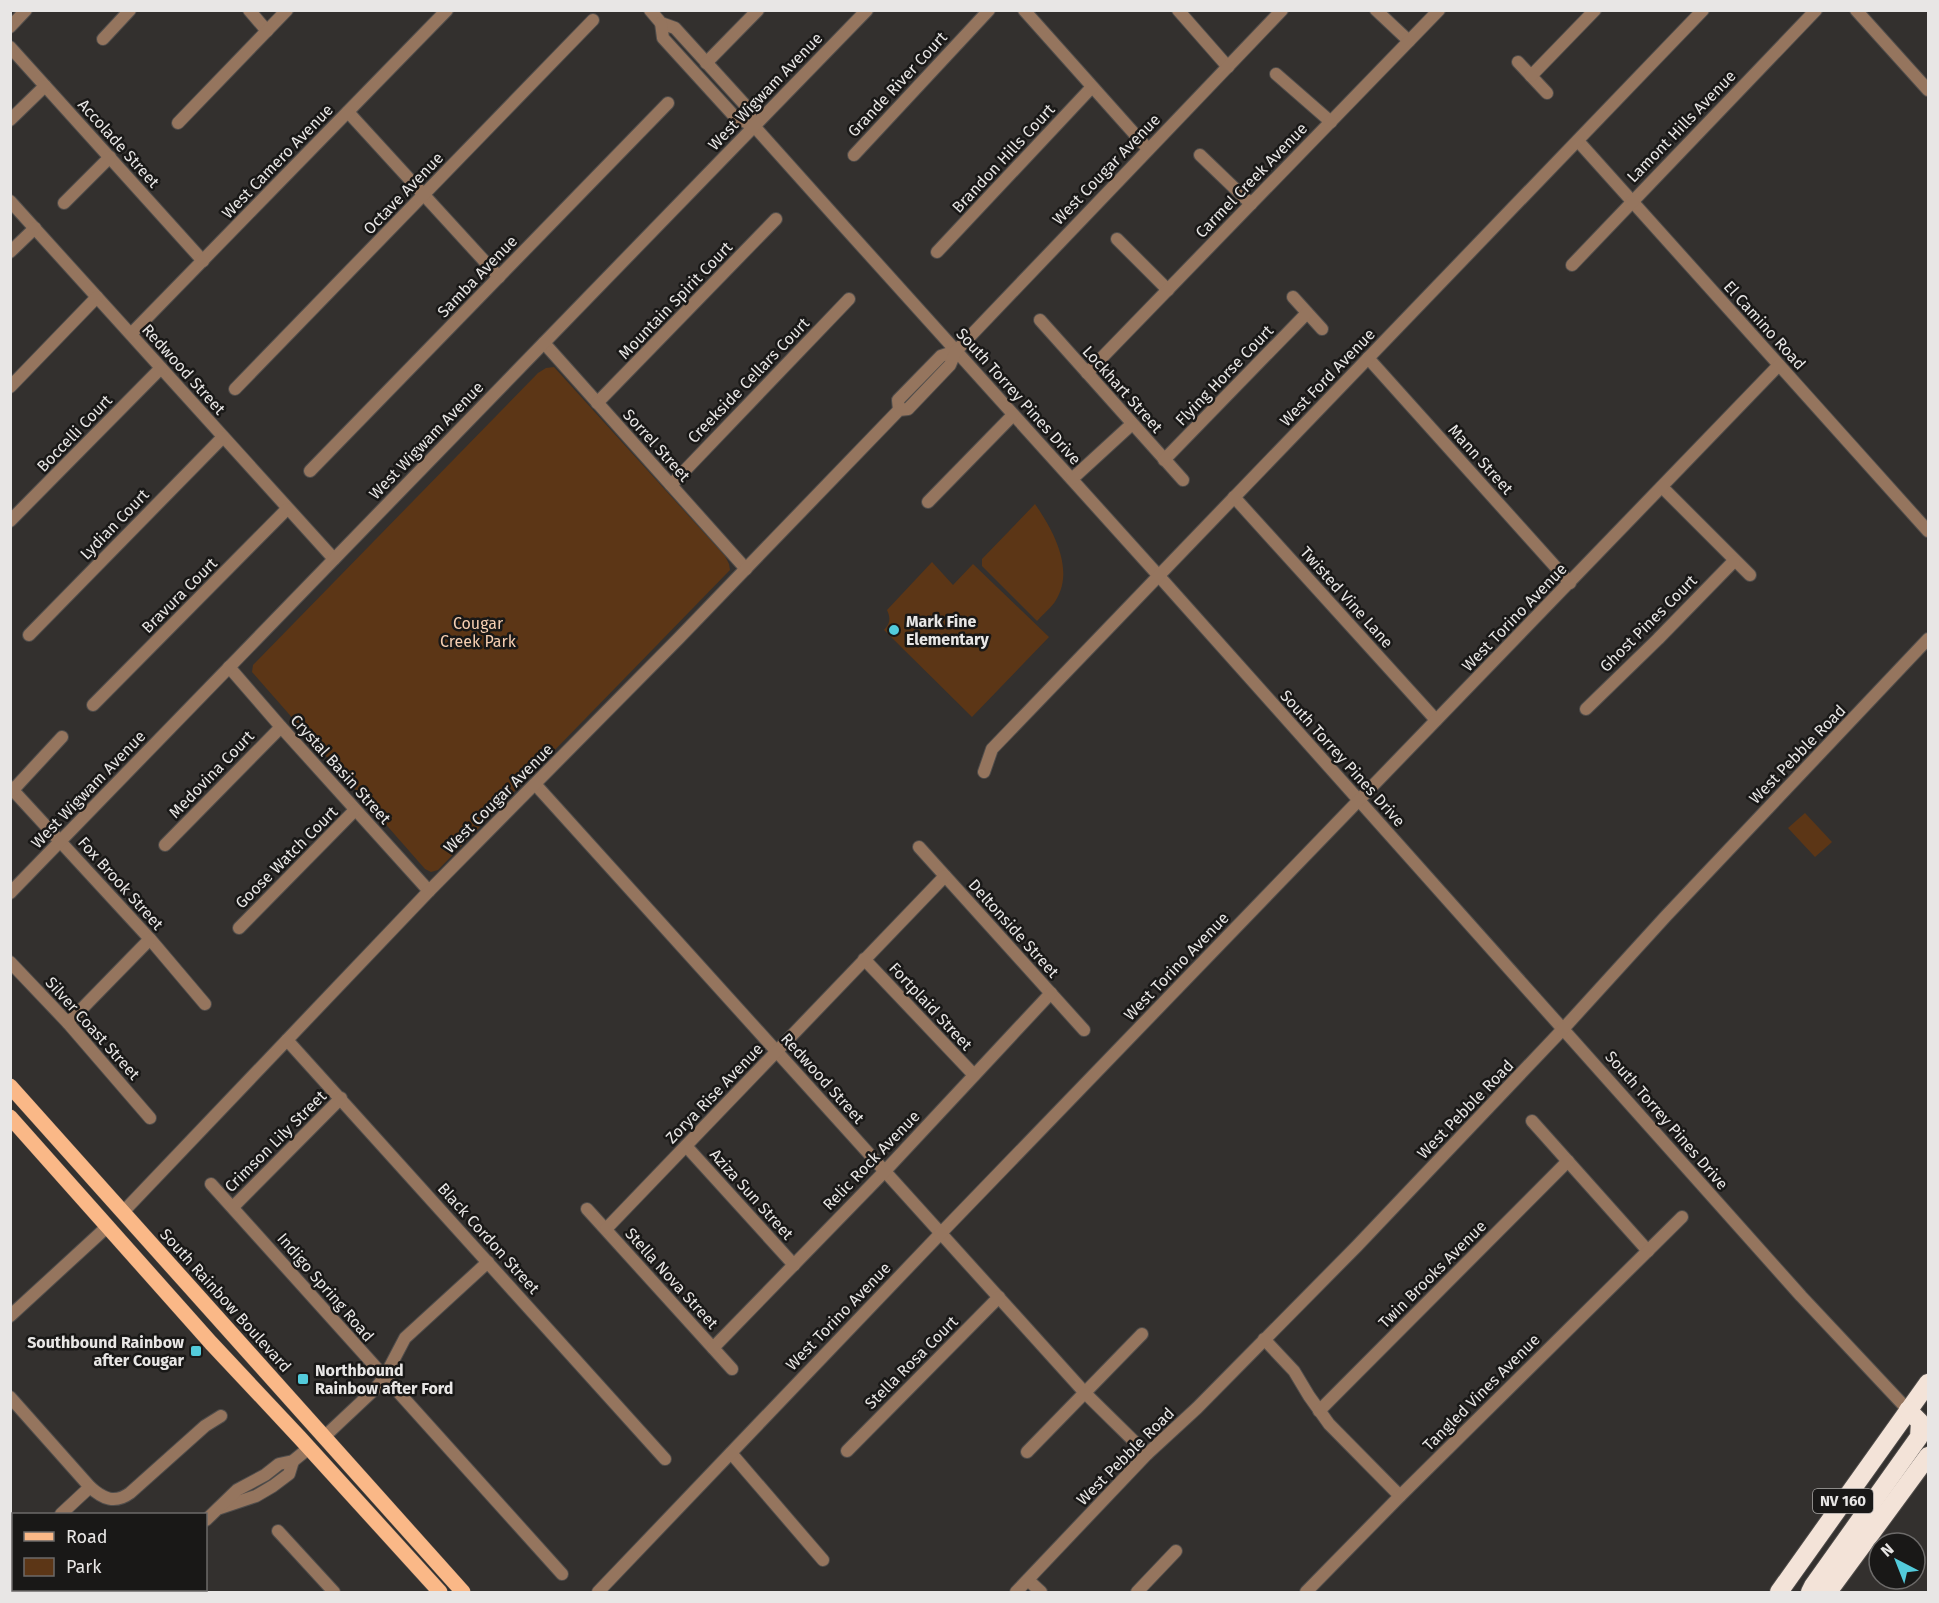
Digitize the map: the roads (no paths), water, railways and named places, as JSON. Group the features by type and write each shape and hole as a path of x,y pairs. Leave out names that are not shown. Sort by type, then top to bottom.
{"highway":[{"name":"NV 160","path":"1779,1593 1929,1383"},
{"path":"1810,1593 1918,1437 1920,1422 1908,1410"},
{"name":"NV 160","path":"1828,1593 1929,1456"}],"main road":[{"name":"South Rainbow Boulevard","path":"10,1086 463,1593"},
{"path":"10,1117 210,1343 440,1593"},
{"path":"48,1158 70,1168 113,1211 123,1212"},
{"path":"108,1226 129,1233 172,1279 188,1285"},
{"path":"257,1392 278,1401 311,1434 324,1437"},
{"path":"309,1448 325,1452 356,1486 384,1504"}],"street":[{"path":"10,27 26,10"},
{"path":"103,39 130,10"},
{"path":"249,10 267,31"},
{"path":"178,123 287,10"},
{"name":"West Camero Avenue","path":"130,334 447,10"},
{"name":"South Torrey Pines Drive","path":"650,10 661,23 675,28 746,106 754,126 1564,1028 1801,1296 1908,1410"},
{"path":"706,63 758,10"},
{"name":"West Wigwam Avenue","path":"10,893 867,10"},
{"name":"Grande River Court","path":"854,155 989,10"},
{"path":"1024,10 1148,148"},
{"path":"1178,10 1228,67"},
{"name":"West Cougar Avenue","path":"123,1212 429,891 899,411 898,400 941,356 956,351 1282,10"},
{"path":"1376,10 1409,41"},
{"name":"Carmel Creek Avenue","path":"1087,373 1439,10"},
{"path":"1531,76 1595,10"},
{"name":"West Ford Avenue","path":"984,772 992,749 1703,10"},
{"name":"Lamont Hills Avenue","path":"1572,265 1816,10"},
{"path":"1856,10 1929,90"},
{"name":"Octave Avenue","path":"235,389 593,20"},
{"name":"South Torrey Pines Drive","path":"661,23 663,38 735,117 754,126"},
{"name":"Accolade Street","path":"10,47 203,261"},
{"path":"1518,62 1547,93"},
{"path":"1276,74 1331,122"},
{"path":"10,120 45,86"},
{"name":"Brandon Hills Court","path":"937,252 1092,87"},
{"name":"Samba Avenue","path":"310,471 668,103"},
{"path":"348,112 499,277"},
{"name":"El Camino Road","path":"1578,141 1929,531"},
{"path":"1200,155 1251,204"},
{"path":"64,203 110,157"},
{"name":"Redwood Street","path":"10,201 334,559"},
{"name":"Mountain Spirit Court","path":"597,403 776,219"},
{"path":"10,252 34,228"},
{"path":"1117,239 1168,290"},
{"path":"10,387 97,297"},
{"path":"1293,297 1322,328"},
{"name":"Creekside Cellars Court","path":"671,485 849,299"},
{"name":"Flying Horse Court","path":"1164,460 1307,313"},
{"name":"Lockhart Street","path":"1040,320 1183,480"},
{"name":"Sorrel Street","path":"544,343 746,569"},
{"name":"Mann Street","path":"1368,358 1570,583"},
{"name":"West Torino Avenue","path":"598,1593 941,1233 1779,365"},
{"name":"Boccelli Court","path":"10,521 161,368"},
{"path":"928,502 1013,415"},
{"path":"1072,479 1132,424"},
{"name":"Lydian Court","path":"29,635 223,437"},
{"path":"1662,487 1750,575"},
{"name":"Twisted Vine Lane","path":"1234,496 1436,720"},
{"name":"Bravura Court","path":"93,705 287,508"},
{"name":"Ghost Pines Court","path":"1586,709 1734,561"},
{"name":"West Pebble Road","path":"1016,1593 1148,1454 1357,1246 1929,639"},
{"name":"Crystal Basin Street","path":"229,667 429,891"},
{"name":"Medovina Court","path":"165,845 281,727"},
{"path":"12,788 62,737"},
{"name":"Redwood Street","path":"535,784 1086,1394 1148,1454"},
{"name":"Fox Brook Street","path":"12,788 150,939 205,1004"},
{"name":"Goose Watch Court","path":"239,928 355,810"},
{"name":"Deltonside Street","path":"919,848 1084,1030"},
{"name":"Zorya Rise Avenue","path":"606,1229 945,876"},
{"path":"68,1023 150,939"},
{"name":"Fortplaid Street","path":"864,959 974,1075"},
{"name":"Silver Coast Street","path":"10,962 68,1023 150,1118"},
{"name":"Relic Rock Avenue","path":"713,1348 885,1171 1051,993"},
{"name":"Black Cordon Street","path":"287,1040 665,1459"},
{"name":"Crimson Lily Street","path":"233,1207 341,1098"},
{"path":"1532,1121 1648,1251"},
{"name":"Aziza Sun Street","path":"686,1146 794,1265"},
{"name":"Twin Brooks Avenue","path":"1319,1411 1568,1161"},
{"name":"Indigo Spring Road","path":"211,1184 562,1574"},
{"name":"Stella Nova Street","path":"587,1209 732,1369"},
{"name":"Tangled Vines Avenue","path":"1306,1593 1400,1496 1682,1217"},
{"path":"10,1316 108,1226"},
{"path":"324,1437 384,1378 405,1338 488,1262"},
{"name":"Stella Rosa Court","path":"847,1451 999,1297"},
{"path":"1027,1452 1142,1334"},
{"path":"1264,1339 1294,1371 1319,1411 1335,1431 1400,1496"},
{"path":"13,1404 100,1497 114,1501 130,1493 204,1426 221,1416"},
{"path":"207,1519 237,1490 265,1475 279,1464 294,1461 309,1448"},
{"path":"731,1453 823,1560"},
{"path":"62,1513 90,1487"},
{"path":"278,1531 334,1593"},
{"path":"1137,1593 1176,1551"},
{"path":"1028,1580 1041,1593"}],"place":[{"name":"Mark Fine Elementary","path":"894,630"},
{"name":"Southbound Rainbow after Cougar","path":"196,1351"},
{"name":"Northbound Rainbow after Ford","path":"303,1379"}],"park label":[{"name":"Cougar Creek Park","path":"478,632"}]}
